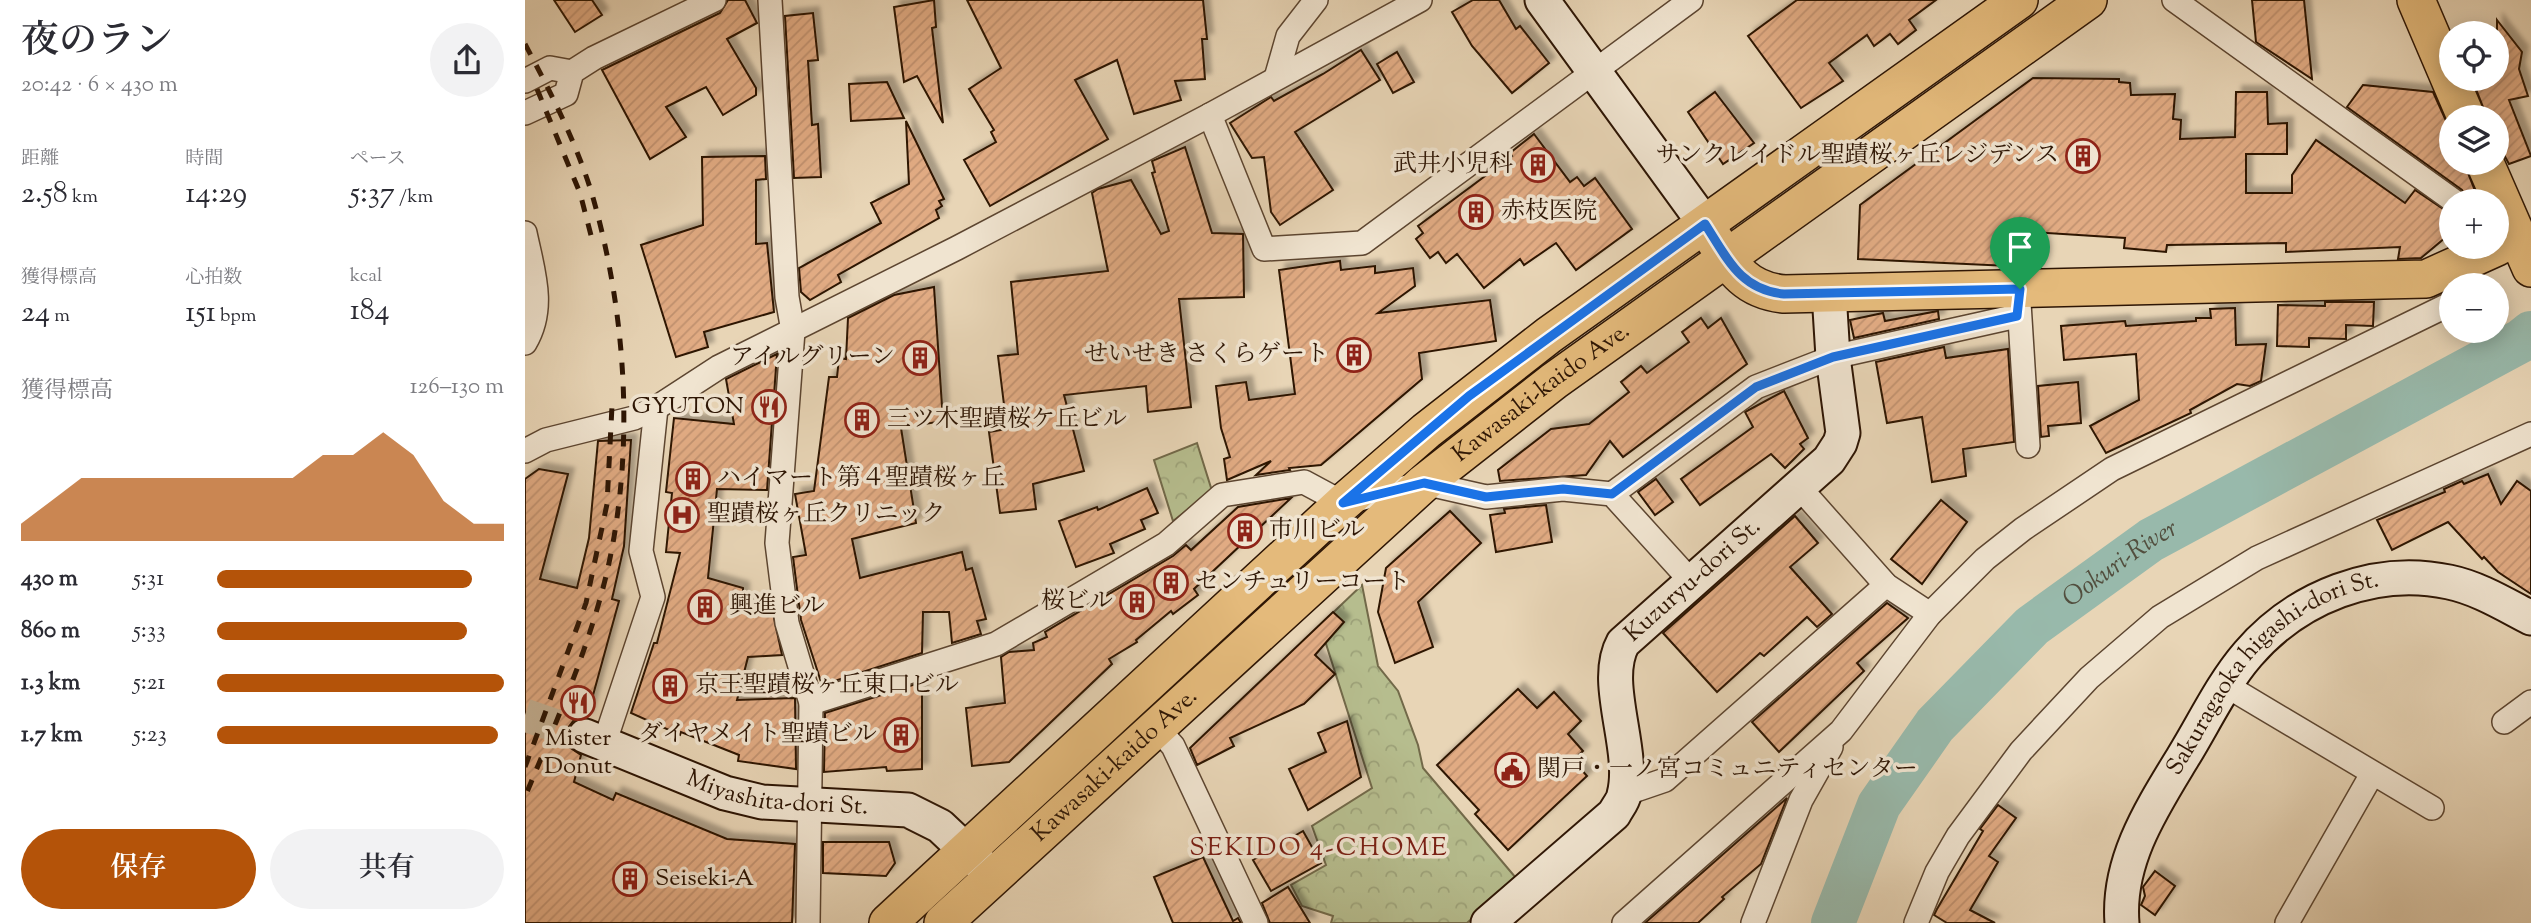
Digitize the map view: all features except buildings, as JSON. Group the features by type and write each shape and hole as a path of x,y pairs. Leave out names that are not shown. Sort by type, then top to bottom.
{"main road":[{"name":"Kawasaki-kaido Ave.","path":"888,923 1343,503 1469,396 2019,0"},
{"name":"Kawasaki-kaido Ave.","path":"943,923 1424,483 1509,414 2088,0"},
{"path":"2416,0 2461,105"},
{"path":"1705,224 1725,257 1746,282 1763,291 2019,302 2439,277"},
{"path":"2463,273 2486,259"}],"street":[{"path":"525,113 566,94 572,72 594,58 714,0"},
{"path":"770,0 787,298 793,331 777,543 787,622 811,703 809,923"},
{"path":"1276,78 1288,36 1316,0"},
{"path":"525,451 547,440 623,422 656,408 719,367 1210,115 1420,0"},
{"path":"1542,0 1705,224"},
{"path":"1210,115 1264,249 1361,243 1691,0"},
{"path":"2174,0 2439,190"},
{"path":"525,81 550,68 572,72"},
{"path":"525,233 538,310 533,330 525,343"},
{"name":"Kuzuryu-dori St.","path":"1624,794 1625,751 1617,654 1629,635 1829,460 1840,443 1842,424 1833,357 1829,293"},
{"path":"1612,494 1756,387 1833,357 2019,302 2028,446"},
{"path":"1753,923 1801,800 1841,730 1930,614 1995,551 2071,494 2112,469 2439,309"},
{"path":"594,740 653,597 641,551 656,408"},
{"path":"1916,923 1937,872 1952,845 2021,751 2089,678 2152,624 2186,599 2257,558 2531,434"},
{"path":"811,703 996,644 1166,544 1222,495 1304,482 1343,503 1424,483 1486,497 1563,489 1612,494 1690,580"},
{"path":"1799,487 1887,585 1930,614"},
{"name":"Sakuragaoka higashi-dori St.","path":"2122,923 2120,905 2125,870 2142,827 2248,654 2297,611 2336,590 2387,578 2420,578 2450,582 2480,592 2531,618"},
{"path":"1489,923 1614,814 1624,794 1665,780 1887,585"},
{"path":"2227,686 2432,808"},
{"path":"2504,722 2531,702"},
{"path":"1156,727 1173,746 1256,923"},
{"path":"1624,923 1841,730"},
{"name":"Miyashita-dori St.","path":"594,740 725,793 762,802 908,810 940,826 993,876"},
{"path":"2287,923 2372,774"}],"green space":[{"path":"1197,443 1212,491 1173,521 1154,460"},
{"path":"1362,585 1378,666 1398,691 1418,745 1423,768 1516,878 1467,923 1331,923 1333,916 1302,906 1291,885 1326,865 1312,826 1372,788 1320,625"}],"waterway":[{"name":"Ookuri-River","path":"1833,923 1879,805 1935,725 2032,626 2151,540 2521,341 2531,333"}],"tunnel":[{"path":"525,715 585,736"}],"railway":[{"path":"525,44 571,137 592,194 604,242 620,340 624,441 620,491 603,588 577,668 525,797"},
{"path":"537,89 580,193 593,243"},
{"path":"525,767 586,603 607,504 612,406"}],"place":[{"name":"サンクレイドル聖蹟桜ヶ丘レジデンス","path":"2083,156"},
{"name":"武井小児科","path":"1538,165"},
{"name":"赤枝医院","path":"1476,212"},
{"name":"せいせき さくらゲート","path":"1354,355"},
{"name":"アイルグリーン","path":"920,358"},
{"name":"GYUTON","path":"769,407"},
{"name":"三ツ木聖蹟桜ケ丘ビル","path":"862,420"},
{"name":"ハイマート第４聖蹟桜ヶ丘","path":"693,479"},
{"name":"聖蹟桜ヶ丘クリニック","path":"682,515"},
{"name":"市川ビル","path":"1245,531"},
{"name":"センチュリーコート","path":"1171,583"},
{"name":"桜ビル","path":"1137,602"},
{"name":"興進ビル","path":"705,607"},
{"name":"京王聖蹟桜ヶ丘東口ビル","path":"670,686"},
{"name":"Mister Donut","path":"578,703"},
{"name":"ダイヤメイト聖蹟ビル","path":"901,735"},
{"name":"関戸・一ノ宮コミュニティセンター","path":"1512,770"},
{"name":"Seiseki-A","path":"630,879"}],"district":[{"name":"SEKIDO 4-CHOME","path":"1319,848"}],"route":[{"path":"1705,224 1725,257 1746,282 1763,291 1784,294 2020,289 2017,316 1833,357 1756,387 1612,494 1563,489 1486,497 1424,483 1343,503 1469,396 1549,335 1705,224"}]}
